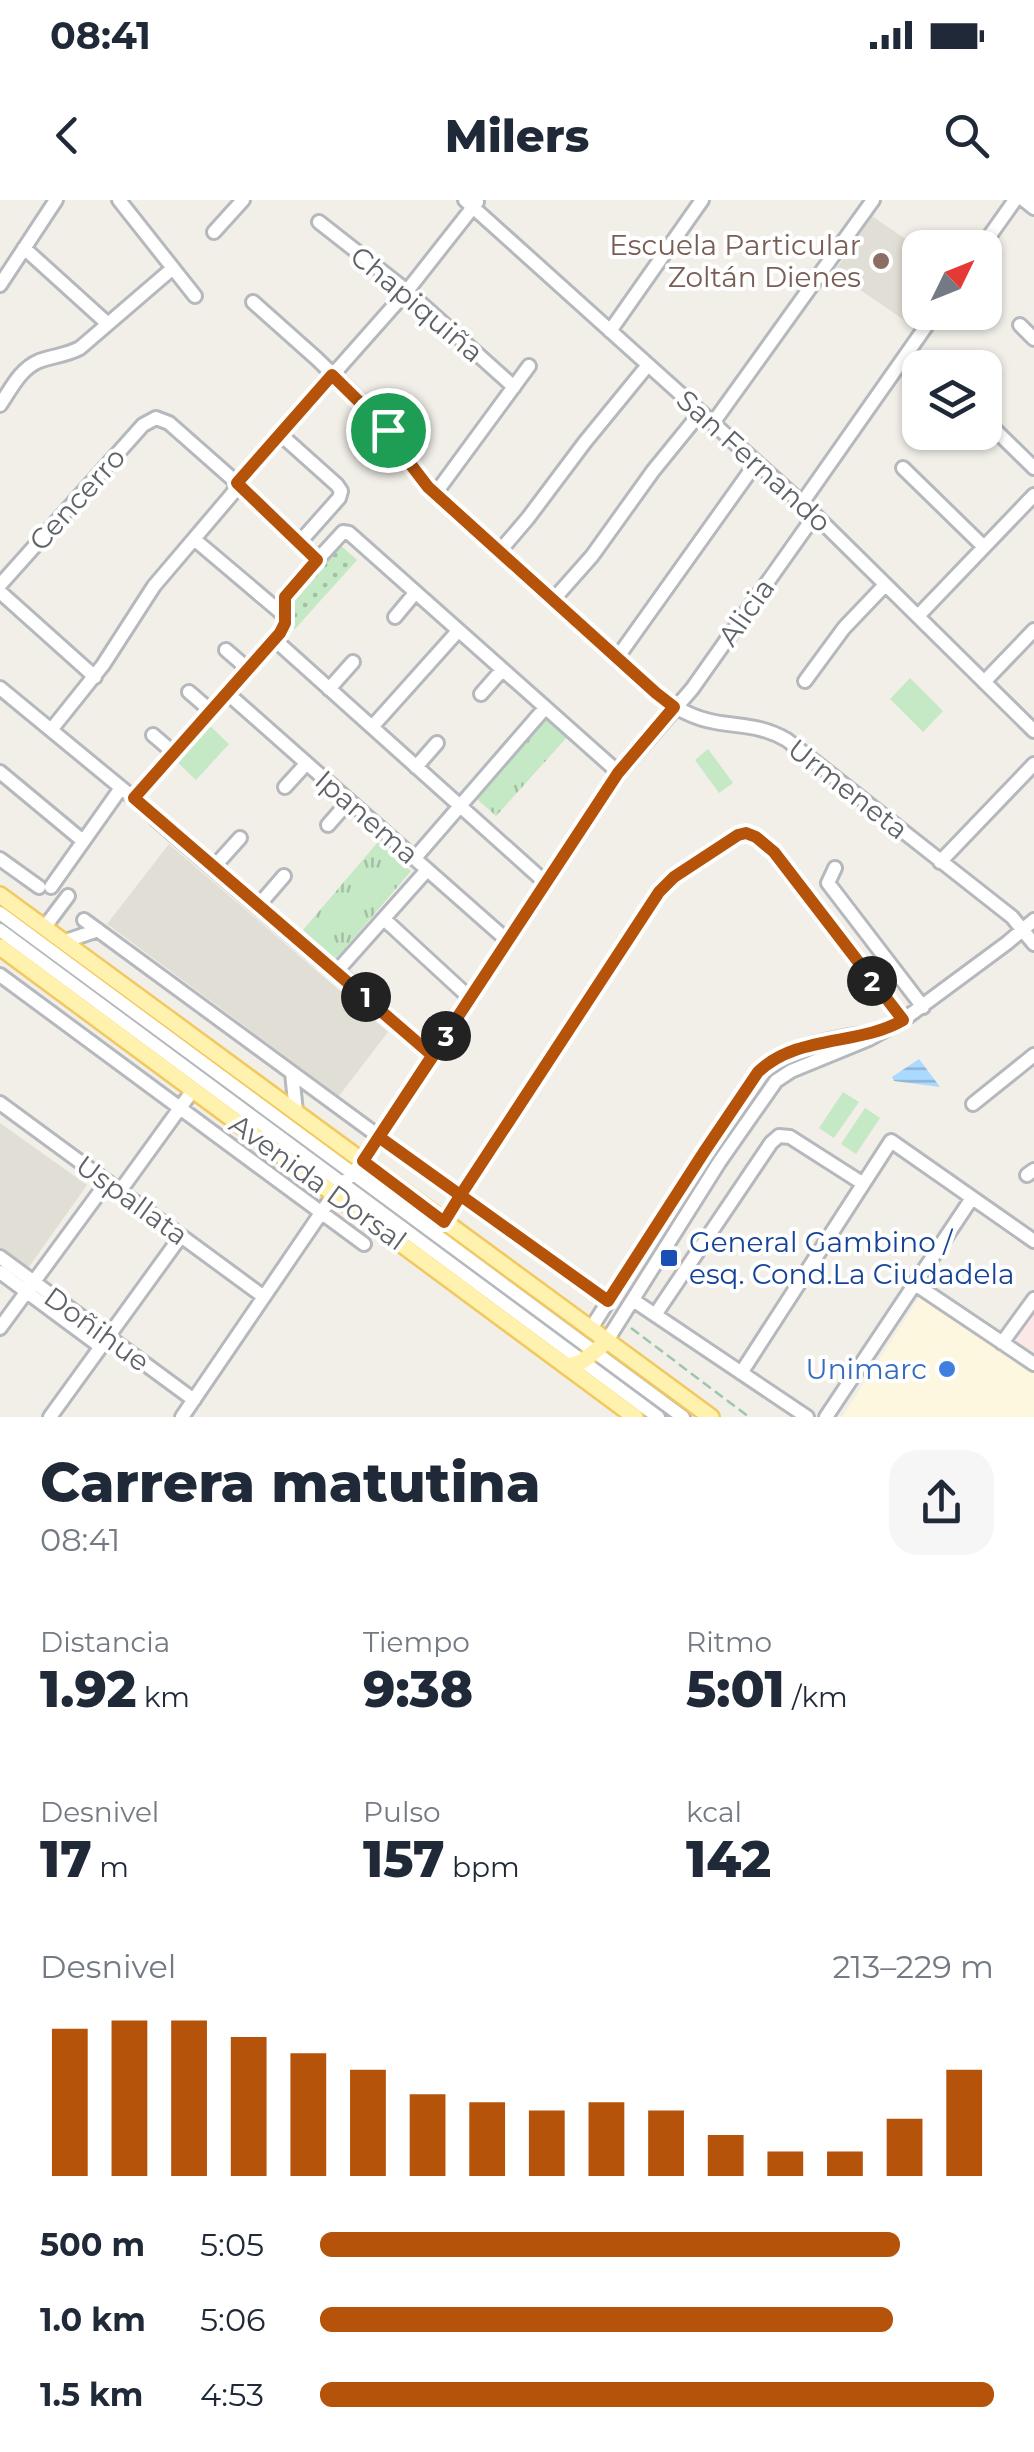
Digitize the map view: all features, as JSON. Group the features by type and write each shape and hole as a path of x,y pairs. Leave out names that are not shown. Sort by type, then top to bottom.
{"main road":[{"name":"Avenida Dorsal","path":"0,895 31,939 193,1090 348,1178 444,1222 590,1330 588,1356 635,1417"},
{"name":"Avenida Dorsal","path":"0,948 31,939 64,942 296,1112 348,1178 588,1356 710,1417"}],"street":[{"path":"0,285 56,200"},
{"path":"119,200 195,296"},
{"path":"214,232 243,200"},
{"path":"610,331 702,200"},
{"path":"713,424 873,200"},
{"path":"994,230 1015,200"},
{"path":"1024,200 1034,208"},
{"path":"51,730 94,677 146,598 233,493 237,483 407,292 472,202"},
{"name":"San Fernando","path":"472,202 815,515 1034,731"},
{"name":"Chapiquiña","path":"319,222 407,292 514,386"},
{"path":"24,248 108,324"},
{"path":"1,402 27,368 74,352 173,268"},
{"name":"Urmeneta","path":"253,302 382,423 435,494 674,707 704,720 750,725 778,735 1012,917 1034,944"},
{"path":"1020,325 1034,338"},
{"path":"802,503 923,330"},
{"path":"499,552 648,365"},
{"path":"435,494 529,366"},
{"path":"553,600 592,556 652,471 701,412"},
{"name":"Cencerro","path":"0,588 143,425 156,418 169,423 237,483"},
{"path":"280,434 341,491 298,543"},
{"path":"1002,437 1034,468"},
{"path":"616,658 756,462"},
{"path":"903,468 984,547"},
{"path":"237,483 317,560"},
{"path":"918,616 1034,495"},
{"name":"Alicia","path":"182,1417 321,1213 379,1137 618,773 692,689 815,515"},
{"path":"134,798 275,640 284,628 285,597 340,534 349,533 618,773"},
{"path":"194,539 284,616"},
{"path":"805,681 844,628 885,584"},
{"path":"0,588 94,677"},
{"path":"395,617 415,593"},
{"path":"984,682 1034,630"},
{"path":"372,728 458,631"},
{"path":"275,640 546,883"},
{"path":"226,650 248,670"},
{"path":"329,689 352,662"},
{"path":"480,694 502,670"},
{"path":"0,688 433,1056"},
{"path":"190,692 211,711"},
{"name":"Ipanema","path":"227,694 508,941"},
{"path":"414,858 545,708"},
{"path":"153,734 174,753"},
{"path":"416,767 437,742"},
{"path":"286,786 306,764"},
{"path":"940,862 1034,764"},
{"path":"0,772 83,842"},
{"path":"0,859 45,887 122,788"},
{"path":"328,825 349,801"},
{"path":"444,1222 659,892 674,877 738,835 756,837 774,852 903,1020"},
{"path":"213,868 240,838"},
{"path":"835,868 828,883 923,1007"},
{"path":"337,971 427,870"},
{"path":"258,906 284,876"},
{"path":"1,978 68,896"},
{"path":"0,914 588,1356 683,1417"},
{"path":"384,919 470,999"},
{"path":"84,920 608,1301"},
{"path":"588,1356 633,1300 720,1161 776,1081 903,1020 1034,920"},
{"path":"0,930 31,939"},
{"path":"64,942 98,930"},
{"name":"Avenida Dorsal","path":"1,978 364,1244"},
{"path":"590,1330 758,1072 773,1059 824,1041 890,1028"},
{"path":"973,1104 1034,1055"},
{"name":"Avenida Dorsal","path":"292,1073 296,1112"},
{"path":"120,1191 193,1090"},
{"name":"Uspallata","path":"0,1103 264,1297"},
{"path":"656,1315 779,1136 790,1137 862,1183"},
{"path":"741,1373 891,1141 1034,1241"},
{"path":"704,1152 720,1161"},
{"path":"0,1328 107,1182"},
{"path":"826,1417 972,1198"},
{"path":"50,1417 182,1236"},
{"name":"Doñihue","path":"0,1257 30,1287 104,1342 194,1400"},
{"name":"Doñihue","path":"0,1272 30,1287"},
{"path":"915,1284 1034,1364"},
{"path":"1002,1342 1034,1298"},
{"path":"633,1300 806,1417"},
{"path":"588,1356 658,1417"}],"shaded area":[{"name":"Escuela Particular Zoltán Dienes","path":"872,216 902,237 902,318 834,272"},
{"path":"169,844 388,1032 339,1096 107,924"},
{"path":"0,1123 87,1185 26,1271 0,1252"},
{"name":"Unimarc","path":"923,1292 1034,1371 1034,1417 842,1417"},
{"path":"1034,1296 1034,1371 1002,1347"}],"green space":[{"path":"339,544 357,560 295,629 277,612"},
{"path":"910,678 943,711 923,732 890,699"},
{"path":"548,716 569,735 496,816 476,798"},
{"path":"208,724 229,744 196,780 175,760"},
{"path":"708,749 733,783 719,793 695,760"},
{"path":"378,842 411,871 336,959 303,930"},
{"path":"843,1092 859,1102 834,1138 819,1128"},
{"path":"865,1108 880,1118 856,1154 841,1144"}],"water":[{"path":"919,1059 940,1087 894,1081 892,1077"}],"place":[{"name":"Escuela Particular Zoltán Dienes","path":"881,261"},
{"name":"General Gambino / esq. Cond.La Ciudadela","path":"669,1258"},
{"name":"Unimarc","path":"947,1369"}],"route":[{"path":"388,430 332,375 237,483 317,560 285,597 284,628 134,798 337,971 433,1056 379,1137 460,1196 608,1301 765,1065 824,1041 890,1028 903,1020 774,852 756,837 738,835 674,877 659,892 460,1196 444,1222 363,1161 379,1137 470,999 618,773 674,707 428,487 388,430"}]}
